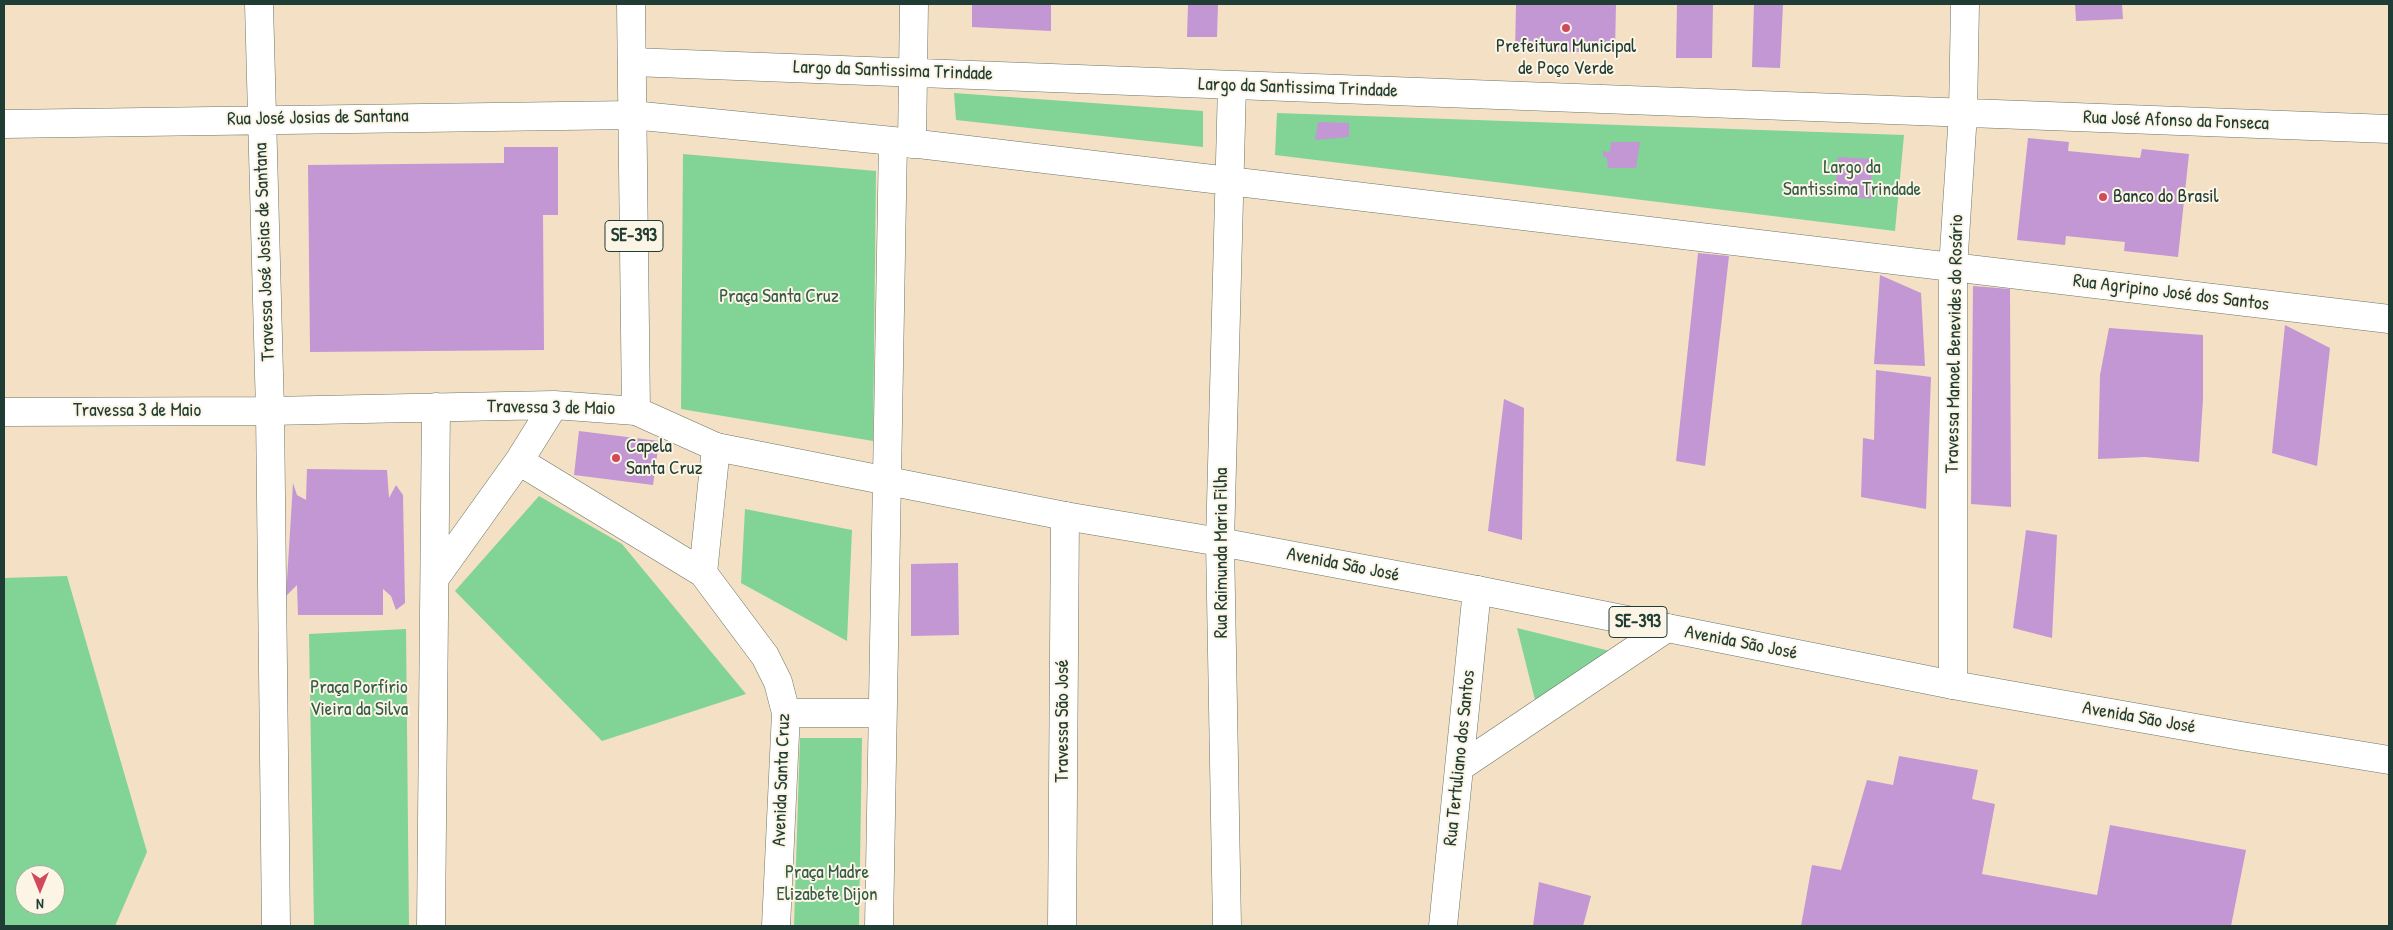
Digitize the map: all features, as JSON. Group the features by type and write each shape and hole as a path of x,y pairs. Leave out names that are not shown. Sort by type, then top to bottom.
{"street":[{"name":"Travessa José Josias de Santana","path":"259,4 270,410"},
{"name":"SE-393","path":"631,4 636,410 716,447 886,482"},
{"path":"879,926 886,482 903,142 914,72 914,4"},
{"name":"Travessa Manoel Benevides do Rosário","path":"1953,685 1953,268 1963,113 1964,4"},
{"name":"Largo da Santissima Trindade","path":"632,62 1963,113"},
{"name":"Rua Raimunda Maria Filha","path":"1228,926 1220,542 1232,85"},
{"name":"Rua José Afonso da Fonseca","path":"1963,113 2389,129"},
{"name":"Rua José Josias de Santana","path":"4,124 261,118 632,115"},
{"path":"632,115 903,142 1953,268"},
{"name":"Rua Agripino José dos Santos","path":"1953,268 2389,319"},
{"path":"435,578 519,461 554,405"},
{"name":"Travessa 3 de Maio","path":"436,407 554,405 636,410"},
{"path":"276,926 270,410 436,407 431,926"},
{"name":"Travessa 3 de Maio","path":"4,412 270,410"},
{"path":"703,572 716,447"},
{"name":"Avenida Santa Cruz","path":"519,461 703,572 765,656 778,682 786,713 776,926"},
{"name":"Avenida São José","path":"886,482 1477,590 1953,685 2389,760"},
{"name":"Travessa São José","path":"1062,926 1065,516"},
{"name":"Rua Tertuliano dos Santos","path":"1443,926 1477,590"},
{"path":"1460,767 1667,628"},
{"path":"786,713 882,713"}],"green space":[{"path":"954,93 1203,111 1203,147 956,120"},
{"name":"Largo da Santissima Trindade","path":"1277,113 1904,135 1895,231 1275,155"},
{"name":"Praça Santa Cruz","path":"683,154 876,171 873,441 681,409"},
{"path":"539,496 622,544 746,694 602,741 455,591"},
{"path":"745,509 852,530 847,641 741,583"},
{"path":"67,576 147,852 115,926 4,926 4,578"},
{"path":"1517,628 1610,651 1535,700"},
{"name":"Praça Porfírio Vieira da Silva","path":"406,629 409,926 314,926 309,634"},
{"name":"Praça Madre Elizabete Dijon","path":"800,738 862,738 859,926 794,926"}],"building":[{"path":"972,4 1051,4 1051,31 972,27"},
{"path":"1188,4 1218,4 1217,37 1187,37"},
{"name":"Prefeitura Municipal de Poço Verde","path":"1516,4 1616,4 1615,52 1515,52"},
{"path":"1677,4 1713,4 1712,58 1676,58"},
{"path":"1754,4 1783,4 1780,68 1752,67"},
{"path":"2075,4 2122,4 2123,19 2076,21"},
{"path":"1318,122 1349,123 1349,137 1315,140"},
{"name":"Banco do Brasil","path":"2028,138 2069,142 2068,151 2140,158 2142,149 2189,154 2178,257 2124,251 2125,242 2066,236 2065,245 2017,240"},
{"path":"1611,142 1640,142 1636,168 1608,168 1607,158 1603,156 1603,151 1610,152"},
{"path":"504,147 558,147 558,215 543,215 544,350 310,352 308,165 504,163"},
{"path":"1838,157 1872,159 1871,199 1835,195"},
{"path":"1698,253 1729,256 1705,466 1676,461"},
{"path":"1880,275 1921,293 1925,366 1874,364"},
{"path":"1973,286 2010,289 2011,507 1971,504"},
{"path":"2285,325 2330,348 2317,466 2272,453"},
{"path":"2109,328 2203,335 2203,399 2199,462 2145,457 2098,459 2100,375"},
{"path":"1876,370 1931,377 1926,509 1861,497 1863,438 1874,440"},
{"path":"1504,399 1524,408 1522,540 1488,531"},
{"name":"Capela Santa Cruz","path":"579,431 659,441 653,485 574,475"},
{"path":"307,469 387,470 389,498 396,485 403,495 405,603 396,610 391,596 383,589 383,615 298,615 297,585 286,596 293,483 297,495 306,500"},
{"path":"2026,530 2057,535 2052,638 2013,628"},
{"path":"958,563 959,635 911,636 911,564"},
{"path":"1899,756 1978,770 1972,799 1995,804 1982,874 2097,895 2110,825 2246,850 2231,926 1801,926 1812,865 1841,870 1867,780 1893,785"},
{"path":"1539,882 1591,896 1583,926 1533,926"}],"place":[{"name":"Prefeitura Municipal de Poço Verde","path":"1566,28"},
{"name":"Banco do Brasil","path":"2103,197"},
{"name":"Capela Santa Cruz","path":"616,458"}]}
